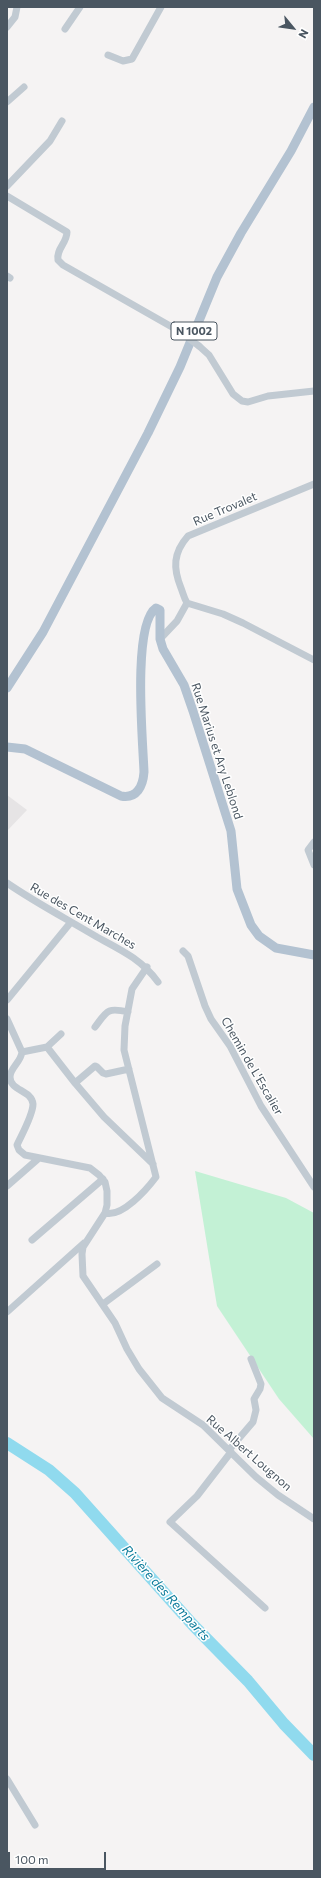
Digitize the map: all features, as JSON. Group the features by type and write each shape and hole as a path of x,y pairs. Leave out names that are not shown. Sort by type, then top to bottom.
{"main road":[{"name":"N 1002","path":"7,688 43,632 165,400 217,276 241,232 291,152 314,107"},
{"name":"Rue Marius et Ary Leblond","path":"7,747 25,749 115,794 126,797 132,796 142,787 143,780 140,663 148,620 153,610 156,608 160,610 160,639 167,658 184,685 193,711 230,831 237,889 251,926 259,936 276,948 314,955"},
{"name":"N 1002","path":"7,684 15,675"}],"street":[{"path":"7,27 14,17 17,7"},
{"path":"65,29 80,7"},
{"path":"108,55 123,61 132,59 161,7"},
{"path":"7,102 24,86"},
{"path":"7,186 50,141 62,121"},
{"path":"7,196 67,232 66,238 58,253 58,260 63,265 179,331 199,346 209,354 233,394 242,402 248,402 268,396 314,391"},
{"name":"Rue Trovalet","path":"187,603 177,578 174,563 182,543 188,536 314,484"},
{"path":"160,639 177,621 187,603 223,614 314,660"},
{"path":"314,842 308,850 314,865"},
{"name":"Rue des Cent Marches","path":"7,883 147,967"},
{"path":"7,1000 71,922"},
{"name":"Chemin de L'Escalier","path":"183,951 188,956 211,1019 230,1046 261,1106 314,1187"},
{"path":"105,1213 119,1212 145,1190 156,1177 154,1164 124,1050 132,989 147,967 158,982"},
{"path":"95,1027 110,1010 128,1012"},
{"path":"7,1019 10,1031 22,1052 22,1058 12,1071 10,1081 14,1086 31,1097 33,1106 17,1145 19,1150 25,1155 90,1168 103,1179 32,1240"},
{"path":"22,1052 47,1047 61,1034"},
{"path":"47,1047 104,1117 154,1164"},
{"path":"75,1082 95,1066 106,1074 129,1069"},
{"path":"7,1186 39,1158"},
{"name":"Rue Albert Lougnon","path":"103,1179 107,1191 105,1213 86,1241 82,1254 83,1276 116,1323 127,1348 149,1384 162,1398 203,1425 278,1495 314,1519"},
{"path":"7,1312 86,1241"},
{"path":"104,1304 157,1264"},
{"path":"251,1359 261,1384 260,1389 254,1399 255,1417 253,1422 197,1496 170,1522 265,1608"},
{"path":"7,1779 35,1825"}],"shaded area":[{"path":"7,795 27,810 7,831"}],"green space":[{"path":"195,1171 286,1198 314,1213 314,1439 279,1399 217,1306"}],"waterway":[{"name":"Rivière des Remparts","path":"7,1443 49,1470 75,1493 193,1625 248,1681 284,1724 314,1755"}]}
